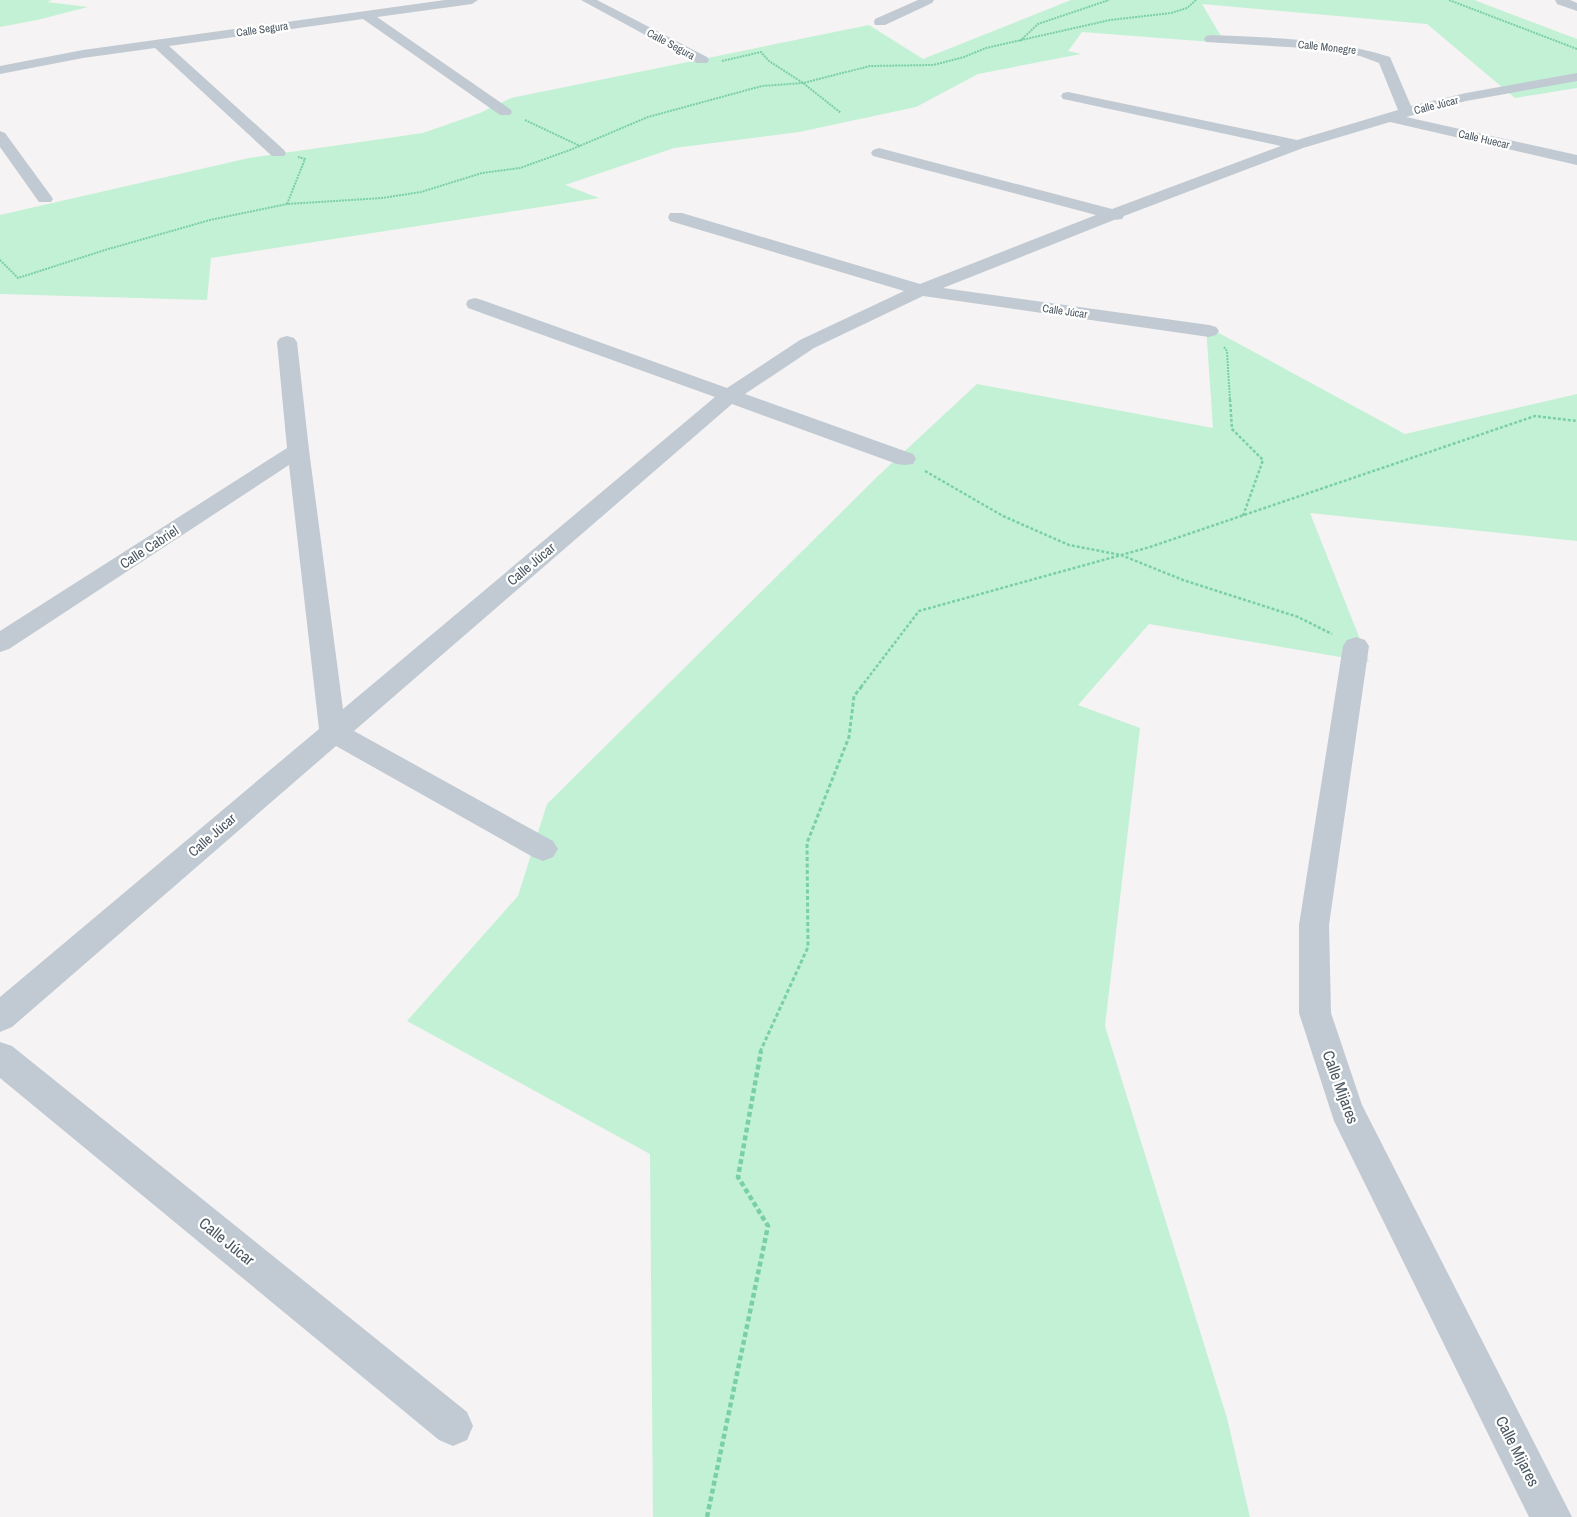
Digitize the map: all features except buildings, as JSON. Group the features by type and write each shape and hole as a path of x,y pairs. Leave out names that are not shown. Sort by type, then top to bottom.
{"street":[{"name":"Calle Segura","path":"0,70 83,54 472,0"},
{"name":"Calle Segura","path":"587,0 702,60"},
{"path":"880,22 928,0"},
{"path":"1562,1 1577,7"},
{"path":"366,15 505,112"},
{"name":"Calle Monegre","path":"1210,39 1333,46 1360,50 1385,60 1398,115"},
{"path":"159,44 278,153"},
{"name":"Calle Júcar","path":"0,1017 729,396 807,344 921,290 1033,244 1116,215 1298,145 1466,97 1577,77"},
{"name":"Calle Júcar","path":"1068,96 1298,145"},
{"name":"Calle Huecar","path":"1398,115 1577,160"},
{"path":"0,136 45,199"},
{"path":"878,153 1116,215"},
{"name":"Calle Júcar","path":"676,217 921,290 1209,332"},
{"path":"475,304 905,459"},
{"path":"287,342 298,450 333,732 543,849"},
{"name":"Calle Cabriel","path":"0,644 298,450"},
{"name":"Calle Mijares","path":"1356,646 1314,925 1315,1013 1346,1110 1551,1517"},
{"name":"Calle Júcar","path":"0,1057 453,1426"}],"path":[{"path":"1019,42 1038,24 1108,0"},
{"path":"0,260 18,278 157,234 210,220 287,204 382,198 421,192 482,173 520,168 580,146 648,117 762,86 803,83 870,66 933,65 964,57 986,48 1110,20 1171,13 1188,8 1196,0"},
{"path":"1449,0 1577,49"},
{"path":"702,60 708,66 734,57 762,52 769,61 803,83 841,113"},
{"path":"505,112 541,126 580,146"},
{"path":"278,153 305,159 287,204"},
{"path":"1209,332 1227,351 1232,429 1263,460 1243,516"},
{"path":"707,1517 768,1226 738,1177 760,1052 808,947 807,843 849,737 854,696 919,611 1121,555 1243,516 1437,448 1536,416 1577,421"},
{"path":"905,459 1003,516 1069,545 1121,555 1183,580 1298,617 1356,646"}],"green space":[{"path":"0,0 52,0 47,2 88,7 0,27"},
{"path":"1071,0 1474,0 1577,39 1577,88 1515,98 1427,24 1202,4 1225,43 1082,32 1068,51 1081,54 978,74 916,107 799,132 674,148 565,185 599,198 211,258 207,300 0,294 0,215 249,158 423,133 480,113 511,98 869,25 923,59"},
{"path":"1206,326 1405,434 1577,394 1577,541 1310,513 1369,662 1149,624 1078,705 1140,728 1105,1026 1227,1418 1250,1517 653,1517 650,1154 407,1021 518,896 547,804 879,475 977,384 1213,428"}]}
